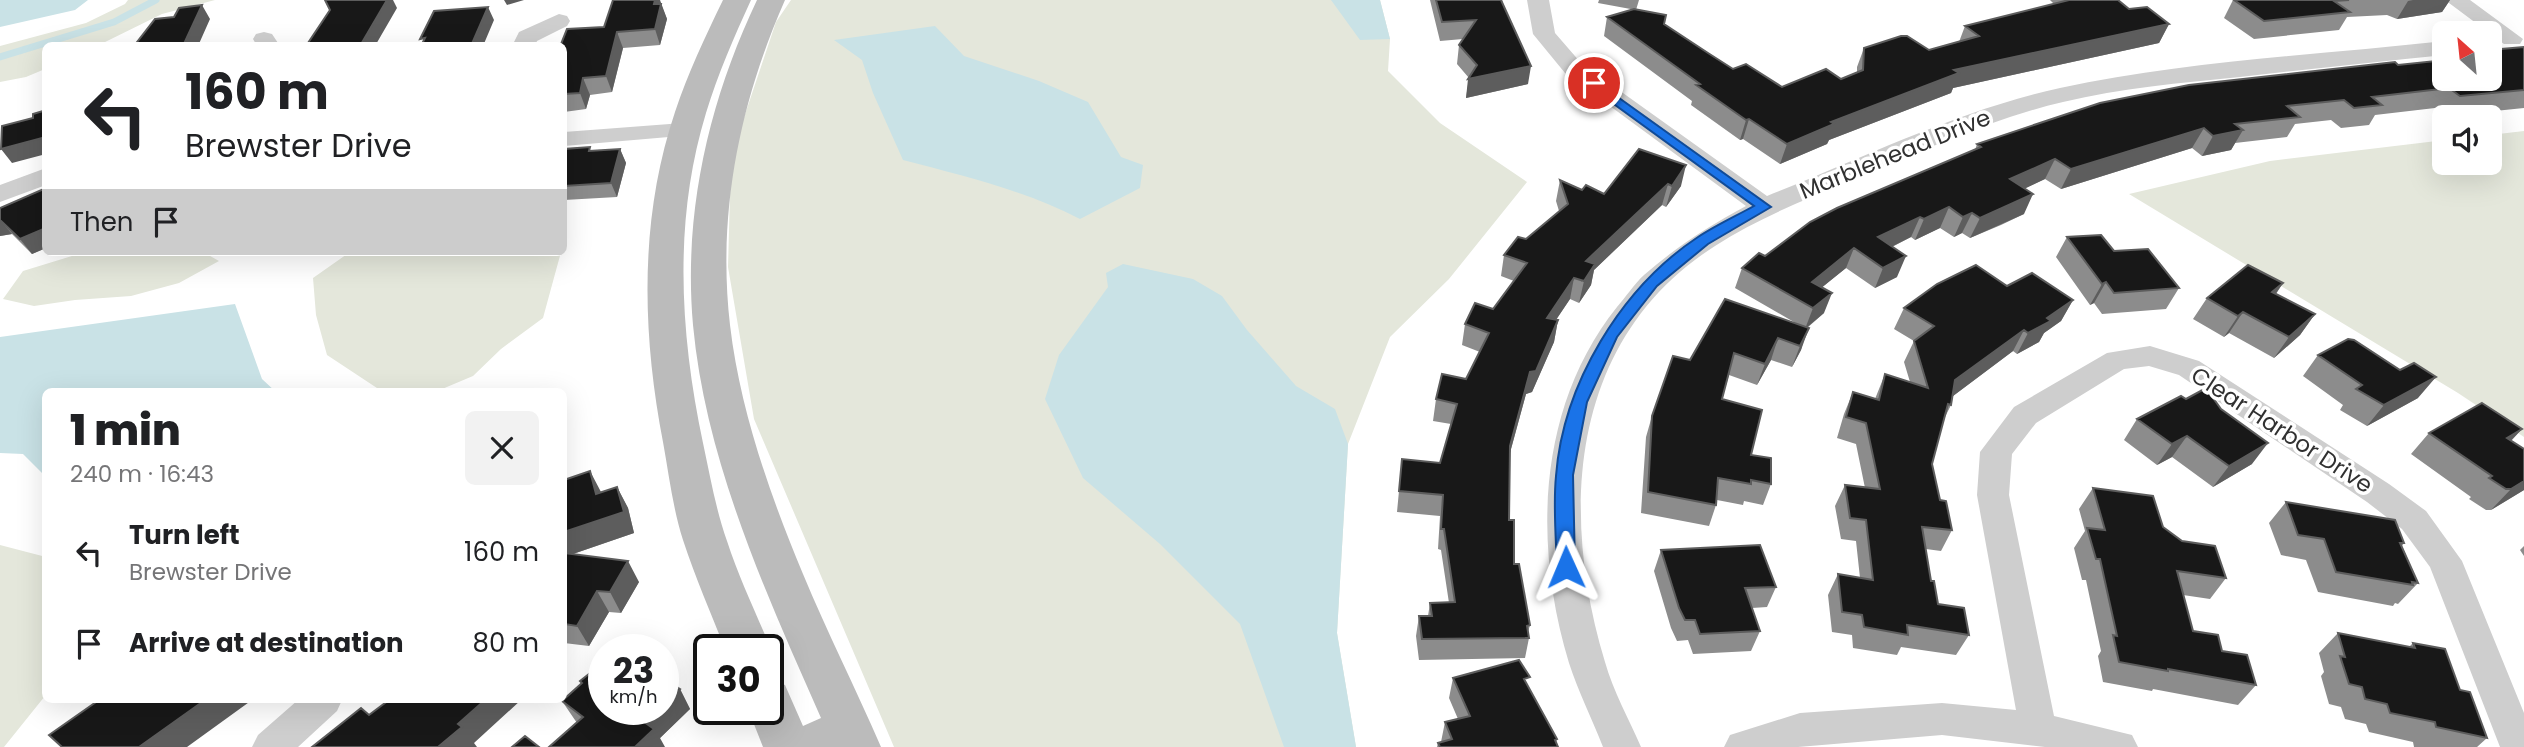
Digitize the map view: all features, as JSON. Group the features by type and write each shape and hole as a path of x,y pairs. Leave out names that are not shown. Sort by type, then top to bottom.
{"street":[{"path":"737,0 683,131 668,200 665,251 666,343 677,421 705,538 742,634"},
{"path":"771,0 748,46 724,127 713,195 709,243 712,332 727,405 760,519 788,591 838,741"},
{"path":"1538,0 1544,34 1573,68 1764,207"},
{"path":"2456,0 2509,39"},
{"path":"525,42 527,37 559,21"},
{"name":"Marblehead Drive","path":"1622,747 1587,663 1566,567 1564,475 1579,402 1611,335 1652,283 1703,241 1764,207 1989,115 2061,95 2152,79 2432,49"},
{"path":"567,139 724,127"},
{"path":"0,194 42,178"},
{"name":"Clear Harbor Drive","path":"2038,729 1993,495 1996,452 2025,415 2117,360 2150,356 2189,368 2378,493 2414,520 2445,561 2519,747"},
{"path":"271,747 321,703"},
{"path":"1743,747 1800,730 1942,719 2038,729 2119,747"},
{"path":"778,725 787,747"}],"shaded area":[{"path":"128,0 215,0 162,14 105,42 42,42 42,70 26,77 0,82 0,46 86,23"},
{"path":"791,0 1380,0 1390,39 1388,71 1440,123 1527,182 1449,279 1390,337 1348,444 1337,633 1356,747 894,747 754,419 728,267 731,156 776,22"},
{"path":"2524,131 2524,437 2458,393 2129,194 2270,161 2432,142 2432,175 2502,175 2502,134"},
{"path":"72,256 210,256 219,261 179,283 131,296 34,306 3,299 23,271"},
{"path":"344,256 560,256 543,318 501,349 473,376 444,388 377,388 327,355 316,315 313,278"},
{"path":"0,545 42,556 42,700 4,747 0,747"}],"water":[{"path":"0,0 88,0 75,10 0,27"},
{"path":"1331,0 1380,0 1390,39 1360,40"},
{"path":"935,26 964,56 1039,81 1088,102 1121,157 1143,165 1140,188 1080,219 1015,192 903,160 873,93 862,60 834,40"},
{"path":"1123,264 1193,279 1222,296 1247,330 1296,386 1335,409 1348,444 1337,633 1356,747 1284,747 1240,624 1160,544 1083,478 1045,399 1059,355 1108,287 1106,273"},
{"path":"235,304 262,379 272,388 42,388 42,473 23,454 0,453 0,337"}],"building":[{"path":"325,0 387,0 362,42 309,42 330,10"},
{"path":"613,0 655,0 654,4 661,4 655,29 617,32 606,76 583,78 580,93 567,94 567,42 562,42 567,29 604,27"},
{"path":"1436,0 1501,0 1531,66 1468,79 1477,65 1459,45 1476,20 1442,22"},
{"path":"2069,0 2118,0 2129,9 2147,7 2169,24 1954,70 1959,73 1831,122 1834,124 1787,144 1749,119 1746,120 1696,85 1700,84 1607,17 1634,9 1666,15 1664,24 1733,69 1746,64 1782,87 1826,69 1841,79 1863,70 1864,48 1901,36 1907,36 1929,50 1979,36 1965,26"},
{"path":"2234,0 2349,0 2334,1 2350,12 2264,21"},
{"path":"202,5 185,42 137,42 155,19 174,17 179,8"},
{"path":"488,7 473,42 423,42 425,38 420,39 434,11"},
{"path":"2524,47 2524,90 2460,96 2453,91 2502,91 2502,49"},
{"path":"2432,61 2432,90 2372,97 2382,105 2354,108 2344,100 2287,106 2300,117 2235,124 2243,130 2213,136 2204,128 2071,169 2055,159 2010,179 2033,194 1980,218 1972,213 1963,217 1949,207 1878,237 1906,256 1883,268 1854,248 1812,282 1832,293 1813,308 1742,268 1759,253 1765,256 1810,222 1837,208 1981,147 1977,144 2100,103 2189,85 2395,62 2398,65"},
{"path":"42,111 42,138 1,149 2,126 33,118 33,114"},
{"path":"590,147 589,151 620,149 611,183 567,186 567,149"},
{"path":"1639,149 1686,165 1672,186 1668,184 1586,261 1595,264 1584,281 1574,278 1547,318 1558,320 1536,371 1530,372 1510,446 1509,520 1514,520 1514,564 1519,564 1530,625 1527,626 1529,638 1422,639 1419,616 1432,616 1430,603 1455,602 1444,529 1441,529 1443,495 1399,491 1402,459 1440,463 1457,404 1436,399 1442,374 1466,379 1489,333 1465,324 1475,303 1493,309 1527,263 1504,255 1518,237 1526,239 1568,204 1560,180 1582,190 1586,185 1604,194"},
{"path":"42,190 42,230 20,239 0,220 0,208"},
{"path":"2101,235 2114,251 2148,249 2179,288 2114,293 2106,282 2102,284 2067,237"},
{"path":"1976,265 2007,286 2032,273 2073,300 2047,318 2051,321 2028,333 2024,330 1955,380 1951,405 1948,404 1932,464 1940,500 1946,501 1952,530 1922,527 1931,581 1934,581 1938,604 1964,608 1969,635 1907,625 1908,635 1864,627 1862,615 1842,612 1838,574 1873,580 1866,520 1850,518 1845,485 1880,489 1866,423 1846,417 1853,392 1879,400 1885,374 1928,388 1914,341 1934,326 1904,308 1937,284"},
{"path":"2248,265 2283,283 2272,292 2315,314 2289,337 2243,312 2238,316 2207,298"},
{"path":"1725,299 1809,328 1800,346 1778,338 1765,364 1734,353 1722,399 1762,410 1751,455 1771,458 1771,484 1751,480 1751,484 1718,478 1716,505 1648,492 1652,416 1673,356 1690,360"},
{"path":"2348,339 2354,340 2400,370 2414,363 2436,377 2384,405 2356,389 2362,385 2318,355"},
{"path":"2206,388 2221,409 2268,443 2229,466 2187,436 2172,444 2137,419 2181,396 2186,399"},
{"path":"2482,403 2522,429 2507,438 2524,449 2524,481 2511,489 2506,489 2489,478 2492,476 2429,433"},
{"path":"590,471 596,494 617,487 624,512 567,531 567,479"},
{"path":"2093,488 2153,496 2163,527 2182,541 2215,546 2226,578 2177,571 2193,631 2218,635 2222,651 2247,655 2256,685 2119,662 2113,635 2117,636 2100,559 2096,559 2087,528 2105,530"},
{"path":"2286,502 2395,520 2404,543 2400,543 2418,583 2412,582 2413,585 2336,572 2324,539 2298,535"},
{"path":"1760,545 1776,587 1745,588 1760,631 1700,634 1695,620 1685,620 1679,608 1661,550"},
{"path":"567,553 628,561 610,592 597,591 577,626 567,624"},
{"path":"2338,633 2415,648 2413,643 2445,649 2460,690 2470,692 2487,738 2436,727 2435,722 2390,713 2387,704 2365,699 2362,687 2349,684 2340,656 2345,657"},
{"path":"1519,660 1530,677 1524,679 1557,739 1555,740 1558,747 1440,747 1438,743 1452,739 1445,722 1470,716 1453,678"},
{"path":"588,675 588,725 648,725 654,729 635,747 549,747 583,717 565,703 567,703 567,696 582,683 580,681"},
{"path":"95,703 201,703 139,747 62,747 49,735"},
{"path":"385,703 482,703 458,724 462,727 438,747 312,747 361,708 369,715"},
{"path":"525,736 539,747 512,747"}],"waterway":[{"path":"49,42 114,22 156,0"},
{"path":"0,57 42,44"}],"route":[{"path":"1566,567 1564,475 1579,402 1611,335 1652,283 1703,241 1764,207 1594,83"}]}
